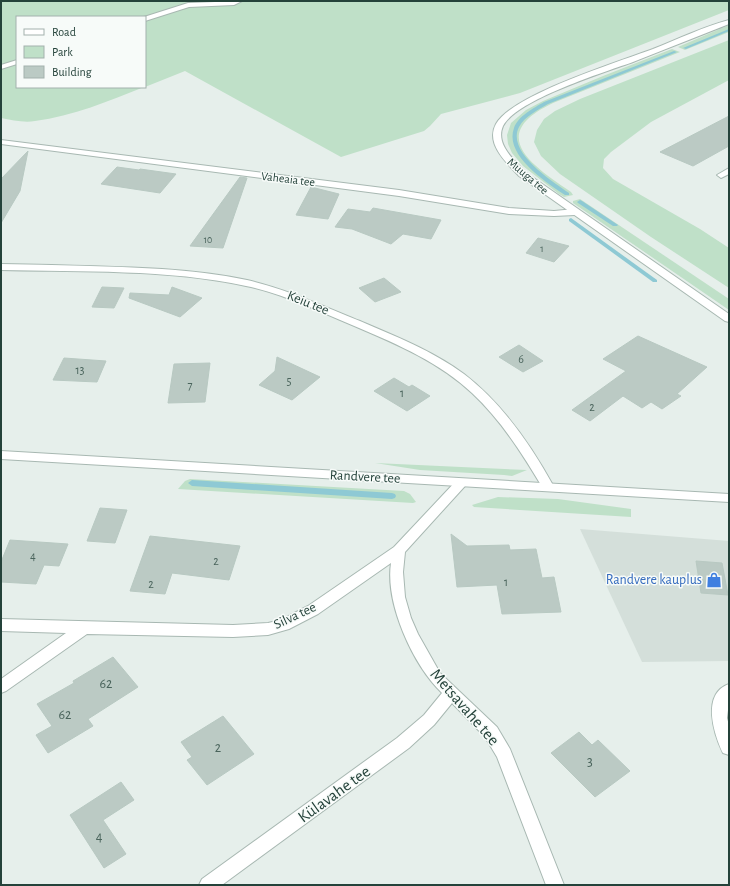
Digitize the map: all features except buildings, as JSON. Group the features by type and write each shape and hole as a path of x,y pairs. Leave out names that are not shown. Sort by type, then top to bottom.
{"street":[{"path":"146,20 188,3 234,3 239,1"},
{"name":"Muuga tee","path":"729,22 547,92 508,114 500,124 497,132 497,142 502,152 510,163 522,174 729,319"},
{"path":"1,67 16,62"},
{"name":"Vaheaia tee","path":"1,142 406,194 527,213 553,215 575,212"},
{"name":"Keiu tee","path":"1,267 140,271 183,274 233,280 298,298 400,343 443,365 464,380 487,402 509,427 540,472 548,487"},
{"name":"Randvere tee","path":"1,455 729,498"},
{"name":"Silva tee","path":"1,625 83,629 233,632 268,629 284,625 313,610 399,550 461,483"},
{"name":"Metsavahe tee","path":"399,550 396,572 398,597 404,618 412,636 435,676 491,732 504,754 555,885"},
{"path":"1,687 83,629"},
{"path":"729,690 720,702 719,718 729,748"},
{"name":"Külavahe tee","path":"208,885 403,743 429,720 451,693"}],"shaded area":[{"path":"580,529 729,541 729,661 642,662"}],"green space":[{"path":"1,1 729,1 729,10 520,93 441,114 424,131 341,157 185,71 146,87 146,16 16,16 16,88 142,88 118,98 63,116 49,119 27,122 1,118"},
{"path":"729,25 729,32 685,50 678,47"},
{"path":"729,40 729,80 651,122 611,152 604,159 603,168 613,179 700,229 729,248 729,288 651,237 560,174 541,156 534,142 537,130 544,119 555,111 580,99"},
{"path":"672,49 680,52 553,103 533,115 522,127 519,138 522,150 543,172 573,195 564,197 559,194 523,166 512,153 508,144 507,135 511,123 526,110 543,101"},
{"path":"580,199 729,299 729,310 573,203 573,201"},
{"path":"375,463 527,470 512,476 420,470"},
{"path":"190,479 404,491 410,494 416,502 178,489 185,481"},
{"path":"498,497 558,499 631,509 631,517 474,507 472,505"}],"waterway":[{"path":"685,48 729,30"},
{"path":"567,194 540,174 519,151 514,139 517,127 527,115 546,103 675,52"},
{"path":"580,202 615,225"},
{"path":"571,220 655,281"},
{"path":"192,483 392,496"}],"place":[{"name":"Randvere kauplus","path":"714,580"}]}
